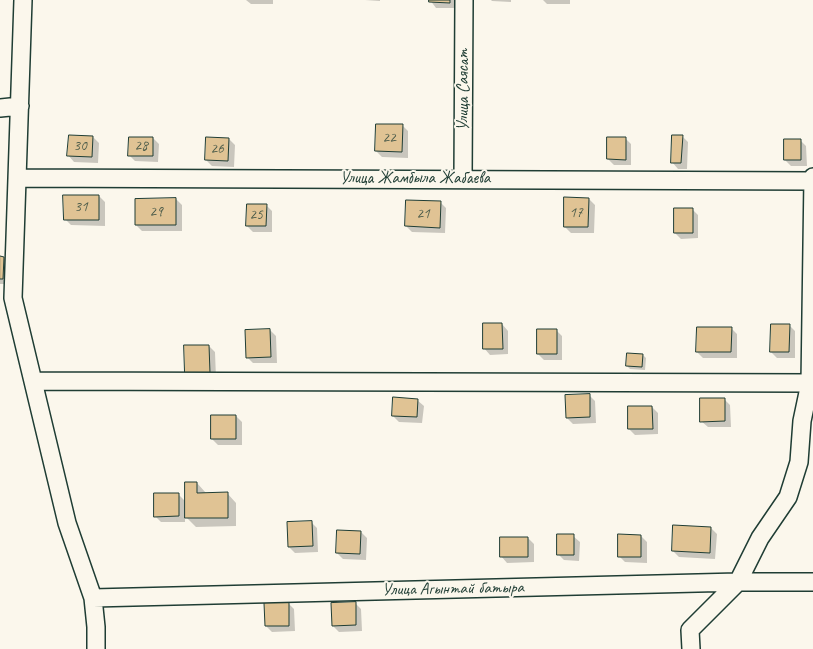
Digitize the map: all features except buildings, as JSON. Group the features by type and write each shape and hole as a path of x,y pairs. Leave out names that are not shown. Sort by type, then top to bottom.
{"street":[{"path":"23,0 17,178 7,297 33,381 67,524 93,598 96,627 96,649"},
{"name":"Улица Саясат","path":"464,0 464,179"},
{"path":"0,108 20,106"},
{"path":"691,649 690,630 738,582 760,538 788,497 799,462 802,421 811,383 813,177"},
{"name":"Улица Жамбыла Жабаева","path":"17,178 813,181"},
{"path":"33,381 811,383"},
{"name":"Улица Агынтай батыра","path":"93,598 738,582 813,582"}]}
